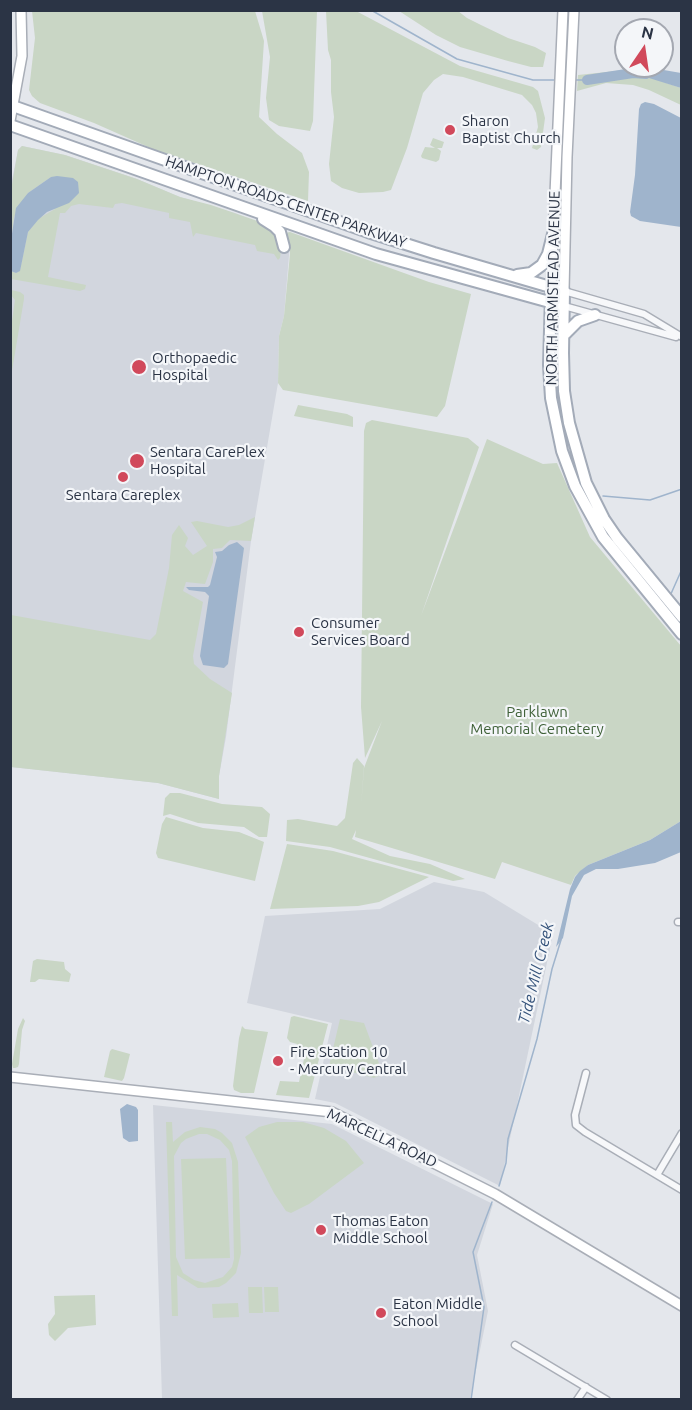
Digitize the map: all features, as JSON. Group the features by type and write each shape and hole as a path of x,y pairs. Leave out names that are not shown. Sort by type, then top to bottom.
{"main road":[{"name":"HAMPTON ROADS CENTER PARKWAY","path":"12,106 378,235 564,291"},
{"name":"HAMPTON ROADS CENTER PARKWAY","path":"10,123 376,254 564,306"},
{"path":"171,182 196,196 267,221 280,232 284,247"},
{"path":"511,275 525,274 539,268 545,261 554,234"},
{"path":"447,275 480,288 537,305 546,316 549,345"},
{"name":"NORTH ARMISTEAD AVENUE","path":"551,286 549,345 553,410 562,451 575,486 603,537 681,634"},
{"name":"NORTH ARMISTEAD AVENUE","path":"564,291 563,336 566,402 575,447 589,490 616,538 681,617"},
{"path":"563,336 578,321 595,315"}],"street":[{"path":"10,123 22,56 21,10"},
{"name":"NORTH ARMISTEAD AVENUE","path":"551,286 563,10"},
{"name":"NORTH ARMISTEAD AVENUE","path":"564,291 574,10"},
{"path":"564,291 644,314 681,338"},
{"path":"564,306 681,338"},
{"path":"586,1073 575,1115 576,1125 681,1190"},
{"name":"MARCELLA ROAD","path":"10,1077 332,1112 495,1194 681,1306"},
{"path":"657,1175 681,1133"},
{"path":"515,1345 607,1400"},
{"path":"577,1400 585,1387"}],"shaded area":[{"name":"Sentara CarePlex Hospital","path":"22,146 65,155 137,179 180,197 235,213 285,233 290,243 284,316 279,336 278,383 251,541 219,776 219,799 158,783 11,767 10,190 18,150"},
{"path":"434,882 484,892 553,934 500,1186 335,1103 315,1099 332,1023 247,1003 265,916 380,909"},
{"name":"Thomas Eaton Middle School","path":"153,1105 332,1124 493,1204 477,1255 488,1311 470,1399 162,1399"}],"green space":[{"path":"32,11 255,11 264,41 259,117 302,153 309,172 308,201 155,150 94,123 40,103 29,90 35,38"},
{"path":"262,11 317,11 313,121 310,131 279,126 269,120 266,98 270,57"},
{"path":"326,11 356,11 460,66 533,87 538,91 545,118 541,147 537,150 532,148 538,127 536,113 522,95 463,77 443,74 434,80 423,93 407,148 391,190 359,193 342,188 331,181 329,164 334,117"},
{"path":"399,11 458,11 467,18 508,38 546,53 543,67 531,67 460,47 436,35"},
{"path":"614,71 614,78 652,78 681,88 681,105 633,85 606,83 577,91 578,75"},
{"path":"433,138 444,142 442,148 437,148 441,151 439,160 436,162 421,156 425,147 435,148 430,145"},
{"path":"22,146 65,155 137,179 180,197 269,225 277,237 281,250 280,258 278,260 274,254 257,251 255,245 196,233 193,237 190,222 169,218 169,213 122,203 115,204 113,208 79,204 71,206 65,213 60,213 48,277 86,285 85,289 80,291 11,279 11,271 16,273 20,270 28,232 38,219 55,209 51,177 28,193 14,217 11,240 11,190 18,150"},
{"path":"290,232 429,282 471,294 445,406 437,417 283,390 278,383 279,336 284,316 290,254 290,243 285,233"},
{"path":"11,290 20,292 24,295 24,299 11,377 11,328 15,300 11,295"},
{"path":"298,405 347,414 353,417 353,427 294,416"},
{"name":"Parklawn Memorial Cemetery","path":"372,420 468,438 479,447 421,616 487,439 543,464 557,463 590,537 681,646 681,821 650,840 588,865 575,876 571,885 502,862 495,879 355,837 356,830 352,839 390,856 430,864 465,879 453,881 330,847 286,841 287,820 298,819 337,826 345,818 353,763 357,758 364,766 361,807 364,768 382,721 365,758 361,707 364,431 366,423"},
{"path":"255,517 251,541 230,540 222,548 213,549 213,562 205,584 186,582 183,591 203,602 193,656 194,664 210,679 232,693 219,776 219,799 158,783 11,767 11,615 150,640 156,634 169,568 172,535 179,525 188,538 185,546 193,555 207,546 191,522 228,527 239,525"},
{"path":"170,793 180,793 222,804 262,807 270,814 267,837 259,837 244,827 198,823 170,814 163,816 165,798"},
{"path":"166,817 203,828 239,832 264,842 255,881 158,858 156,853 162,824"},
{"path":"287,844 333,851 429,877 379,902 358,906 270,909"},
{"path":"37,959 64,962 65,969 71,974 69,982 39,979 30,982 33,961"},
{"path":"291,1017 328,1024 309,1098 276,1095 280,1081 299,1082 304,1059 298,1057 295,1049 297,1044 290,1042 287,1038"},
{"path":"23,1018 25,1021 19,1064 18,1067 13,1068 18,1029"},
{"path":"340,1019 364,1023 383,1074 374,1078 329,1066"},
{"path":"242,1026 245,1029 268,1032 254,1093 241,1093 234,1090 233,1086"},
{"path":"112,1049 130,1054 122,1081 104,1077"},
{"path":"166,1122 172,1122 173,1142 185,1132 200,1127 215,1129 232,1143 238,1162 241,1253 236,1273 219,1287 198,1288 177,1275 178,1316 172,1316","holes":["199,1134 207,1134 220,1140 229,1150 232,1161 234,1259 232,1267 223,1277 205,1283 194,1280 183,1273 176,1257 174,1156 186,1139"]},
{"path":"277,1122 303,1122 324,1128 346,1141 364,1163 309,1204 291,1213 286,1211 245,1137 259,1127"},
{"path":"226,1158 230,1258 185,1259 181,1159"},
{"path":"248,1287 262,1287 263,1313 249,1313"},
{"path":"264,1287 278,1287 279,1312 265,1312"},
{"path":"95,1295 96,1325 68,1328 55,1341 49,1335 48,1324 55,1314 54,1296"},
{"path":"238,1303 239,1317 213,1318 212,1304"}],"water":[{"path":"674,72 681,73 681,88 649,78 674,78"},
{"path":"645,102 654,104 681,118 681,227 640,221 631,216 639,109"},
{"path":"51,177 73,178 78,182 79,193 69,203 47,212 38,220 28,232 20,271 16,273 11,271 11,240 16,208 28,193"},
{"path":"237,542 244,548 228,664 224,668 203,665 200,656 209,596 205,592 189,590 186,587 208,587 217,557 215,552 222,551"},
{"path":"681,821 681,852 655,863 618,869 596,869 584,875 572,896 563,938 556,947 570,889 580,871 588,865 650,840"},
{"path":"127,1104 138,1110 138,1141 129,1142 123,1138 120,1109"}],"waterway":[{"name":"Tide Mill Creek","path":"371,10 457,59 533,80 555,80"},
{"name":"Tide Mill Creek","path":"587,80 614,76"},
{"name":"Tide Mill Creek","path":"575,80 587,80"},
{"path":"603,496 650,500 682,489"},
{"path":"670,596 682,569"},
{"name":"Tide Mill Creek","path":"499,1186 506,1163 508,1139 537,1039 552,969 561,940"},
{"name":"Tide Mill Creek","path":"471,1400 484,1307 473,1252 492,1202"}],"place":[{"name":"Sharon Baptist Church","path":"450,130"},
{"name":"Orthopaedic Hospital","path":"139,367"},
{"name":"Sentara CarePlex Hospital","path":"137,461"},
{"name":"Sentara Careplex","path":"123,477"},
{"name":"Consumer Services Board","path":"299,632"},
{"name":"Fire Station 10 - Mercury Central","path":"278,1061"},
{"name":"Thomas Eaton Middle School","path":"321,1230"},
{"name":"Eaton Middle School","path":"381,1313"}]}
